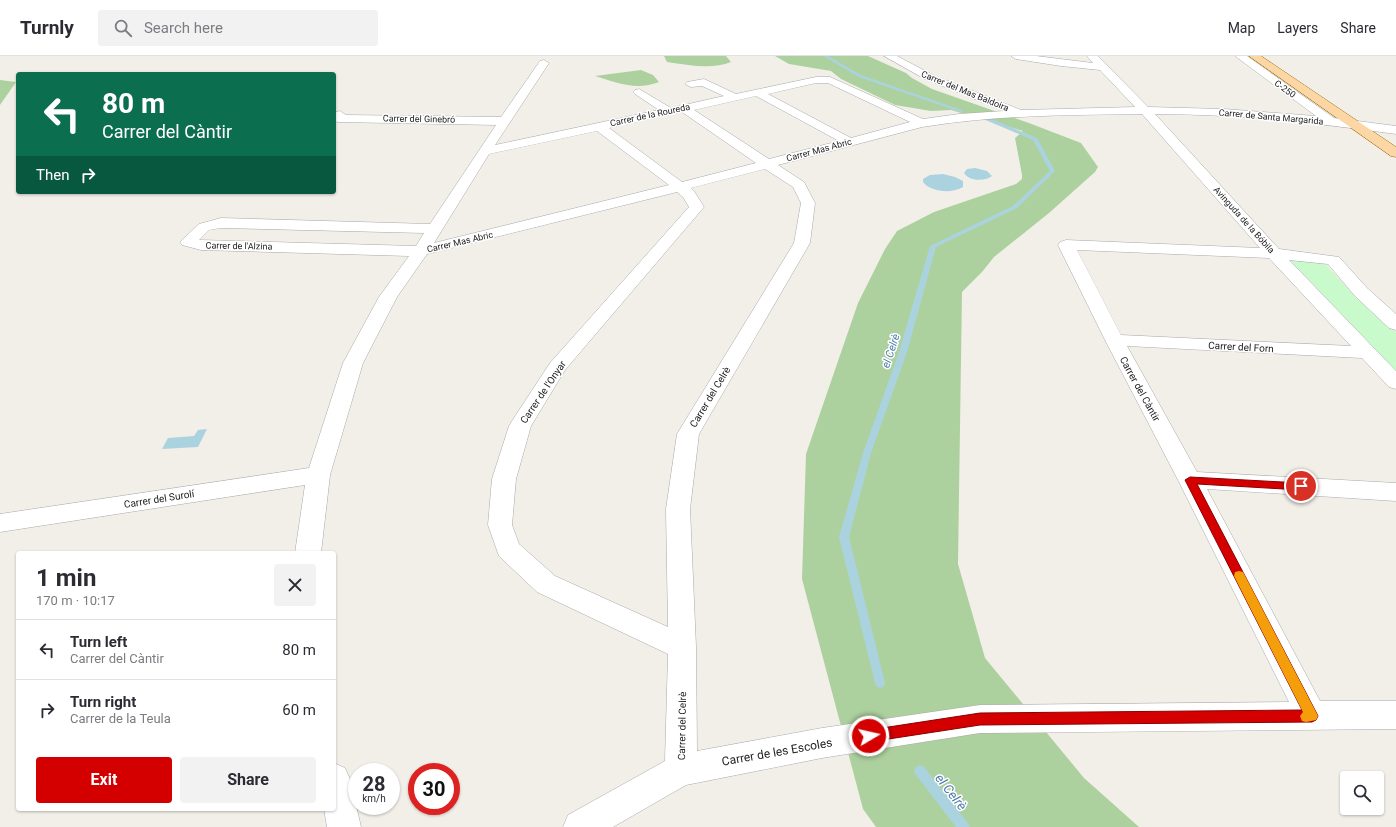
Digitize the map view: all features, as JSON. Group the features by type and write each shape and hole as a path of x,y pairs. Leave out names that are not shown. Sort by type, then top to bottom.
{"main road":[{"name":"C-250","path":"1254,56 1396,153"}],"street":[{"name":"Carrer del Mas Baldoira","path":"889,56 929,77 1021,113"},
{"path":"1016,56 1061,64 1097,61"},
{"name":"C-250","path":"1240,56 1331,122"},
{"name":"Avinguda de la Bóbila","path":"1097,61 1145,110 1274,253 1396,384"},
{"path":"308,551 318,475 353,363 388,297 421,251 434,229 453,221 484,151 544,63"},
{"name":"Carrer de la Roureda","path":"484,151 816,80 830,80 921,123"},
{"path":"691,84 704,82 734,97"},
{"name":"Carrer del Celrè","path":"639,92 675,110 767,164 799,185 808,203 802,243 688,434 678,510 682,647 681,770"},
{"path":"757,92 850,142"},
{"name":"Carrer Mas Abric","path":"421,251 680,187 921,123 947,118 1021,113 1145,110"},
{"name":"Carrer de Santa Margarida","path":"1145,110 1199,111 1354,124 1396,130"},
{"name":"Carrer del Ginebró","path":"340,114 338,118 504,121"},
{"name":"Carrer de l'Onyar","path":"599,126 689,194 697,207 557,367 520,426 504,479 500,525 508,549 546,584 682,647"},
{"name":"Carrer Mas Abric","path":"453,221 476,232 499,232"},
{"name":"Carrer de l'Alzina","path":"421,251 201,245 188,242 204,227 222,223 434,229"},
{"name":"Carrer del Càntir","path":"1274,253 1066,246 1114,340 1190,480 1312,716"},
{"path":"1274,253 1333,260 1361,292 1396,324"},
{"name":"Carrer del Forn","path":"1114,340 1368,353"},
{"name":"Carrer del Surolí","path":"0,523 318,475"},
{"path":"1190,480 1396,492"},
{"name":"Carrer de les Escoles","path":"580,827 681,770 822,743 980,719 1396,714"},
{"path":"336,789 344,827"}],"green space":[{"path":"664,56 726,56 731,62 716,66 691,65 667,62"},
{"path":"775,56 868,56 906,73 932,89 1081,143 1098,167 1095,172 1049,213 994,257 982,272 962,292 958,564 985,658 1084,778 1139,827 876,827 863,809 802,579 806,454 858,303 885,249 897,231 934,212 1016,184 1022,179 1022,175 1015,138 1023,131 951,110 931,111 895,105 841,79 831,71 789,64"},
{"path":"641,70 653,75 659,82 651,85 635,86 595,76"},
{"path":"0,80 16,82 0,105"},
{"path":"1289,259 1325,264 1350,291 1396,332 1396,372"}],"water":[{"path":"975,168 987,171 992,176 977,180 969,178 964,173 967,169"},
{"path":"943,174 963,181 963,187 953,191 942,191 931,188 923,182 923,179 930,175"},
{"path":"207,429 198,447 162,449 168,438 194,436 198,430"}],"waterway":[{"name":"el Celrè","path":"825,56 860,76 962,111"},
{"name":"el Celrè","path":"880,683 844,537 867,453 903,352 933,246 1015,207 1053,171 1035,139 990,120"},
{"name":"el Celrè","path":"920,771 964,827"}],"slow traffic":[{"path":"1239,576 1312,716 1306,716"}],"route":[{"path":"869,736 980,719 1312,716 1190,480 1301,486"}]}
